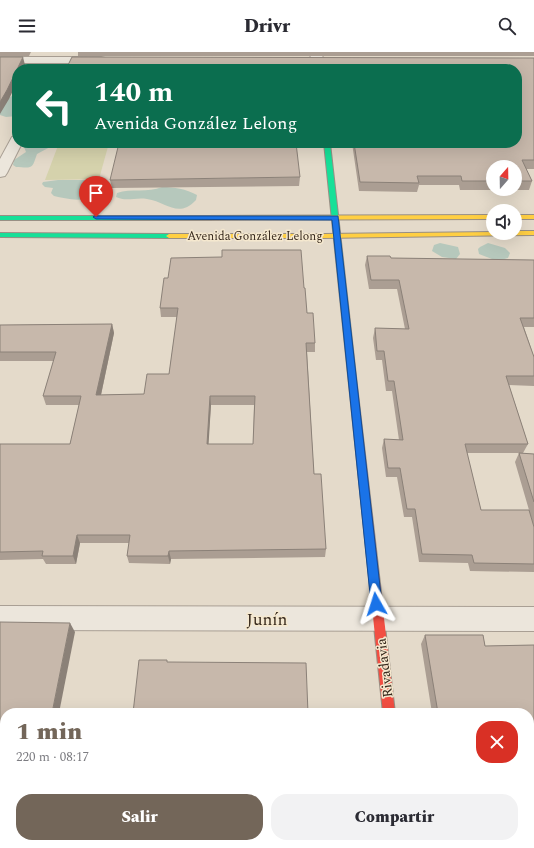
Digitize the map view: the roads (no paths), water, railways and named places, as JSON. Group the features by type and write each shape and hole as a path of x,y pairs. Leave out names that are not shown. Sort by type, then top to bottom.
{"main road":[{"name":"Rivadavia","path":"328,148 388,708"},
{"name":"Avenida González Lelong","path":"0,218 486,217"},
{"path":"522,217 534,217"},
{"name":"Avenida González Lelong","path":"0,235 337,236 534,233"}],"street":[{"path":"0,60 113,60"},
{"path":"0,173 13,148"},
{"name":"Junín","path":"0,618 534,619"}]}
